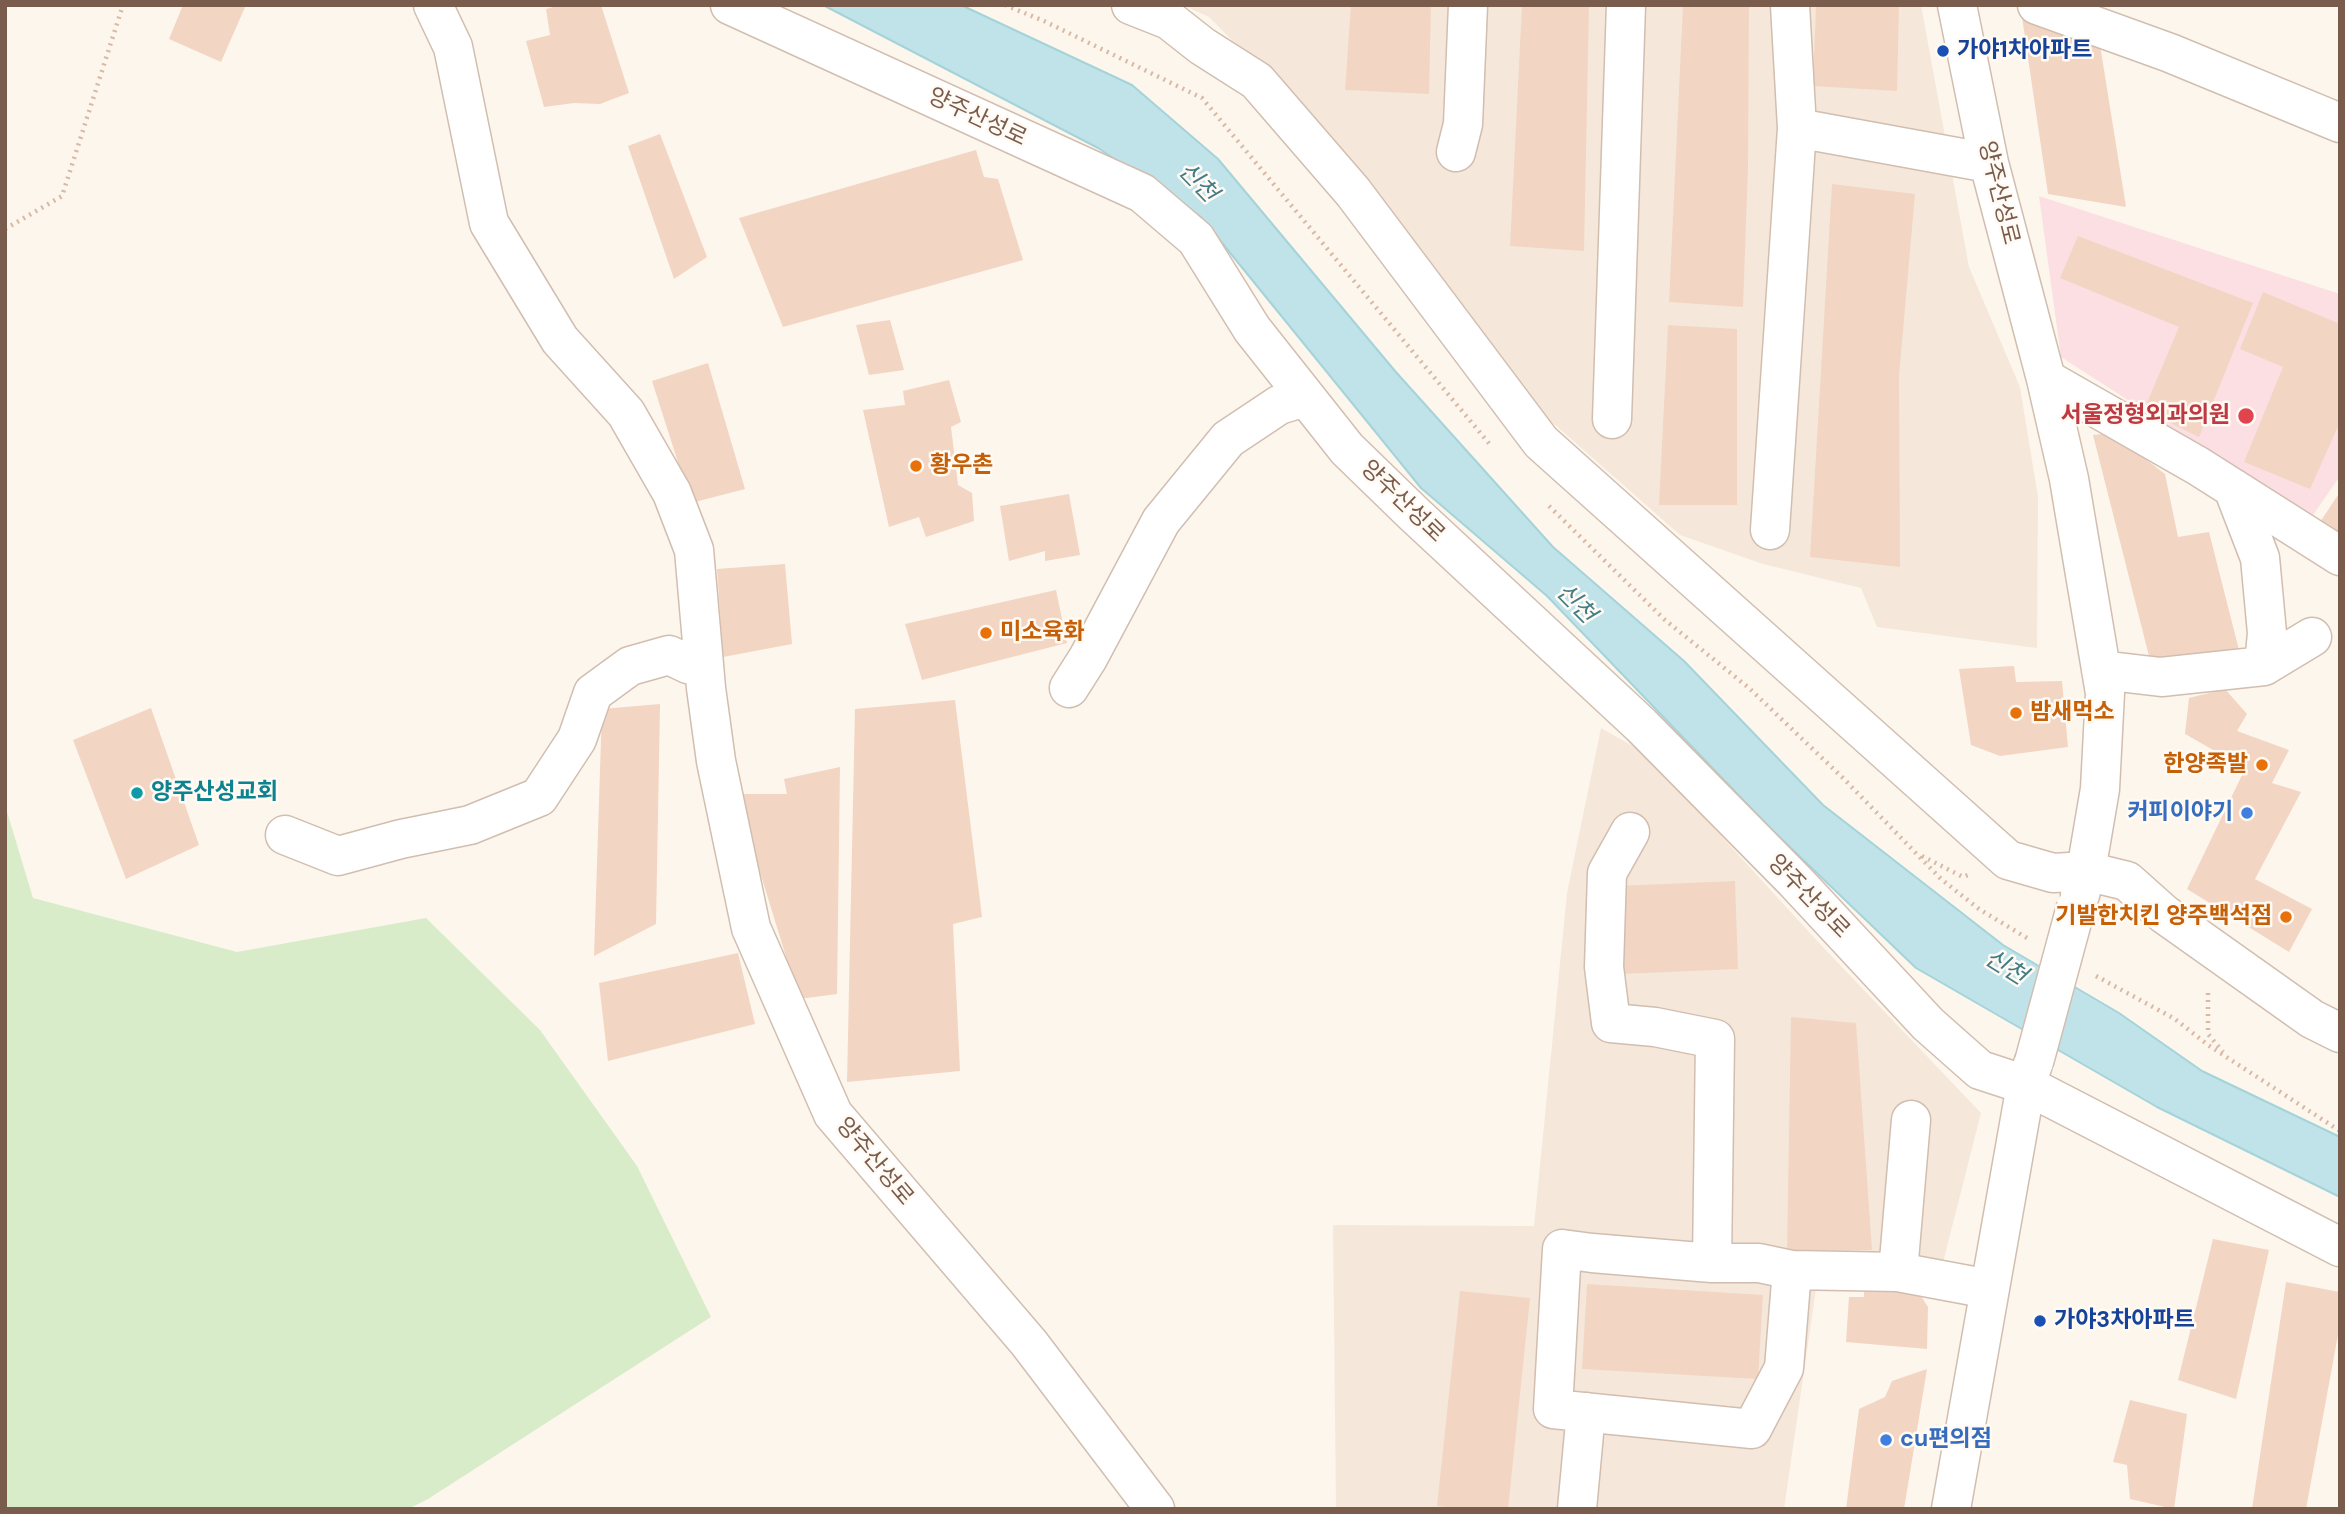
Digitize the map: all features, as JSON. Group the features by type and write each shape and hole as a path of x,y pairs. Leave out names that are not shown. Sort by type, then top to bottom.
{"street":[{"name":"양주산성로","path":"433,5 453,47 489,222 560,340 626,413 672,493 694,550 704,668 716,761 751,928 833,1114 1028,1343 1155,1509"},
{"name":"양주산성로","path":"730,5 1142,193 1196,240 1252,329 1347,449 1413,514 1641,725 1794,881 1928,1024 1980,1070 2030,1074 2340,1247"},
{"path":"1131,5 1169,20 1202,46 1257,81 1353,191 1541,442 2008,860 2053,873 2086,871 2127,881 2164,914 2312,1019 2340,1033"},
{"path":"1456,152 1462,124 1468,5"},
{"path":"1612,419 1626,5"},
{"path":"1770,530 1797,128 1790,5"},
{"name":"양주산성로","path":"1956,5 1989,163 2046,379 2069,480 2105,693 2100,789 2086,871 2030,1074"},
{"path":"2037,5 2170,53 2340,123"},
{"path":"1797,128 1989,163"},
{"path":"2046,379 2233,488 2340,556"},
{"path":"1069,688 1088,658 1161,521 1228,439 1279,405 1305,397"},
{"path":"2233,488 2260,558 2267,633 2264,666"},
{"path":"2101,670 2161,677 2264,666 2312,637"},
{"path":"285,835 338,856 401,839 470,825 539,797 577,739 593,693 630,666 669,655 704,668"},
{"path":"1630,831 1607,873 1604,967 1611,1023 1656,1027 1715,1039 1712,1263"},
{"path":"1951,1509 2030,1074"},
{"path":"1898,1272 1911,1120"},
{"path":"1792,1270 1784,1368 1752,1429 1553,1409 1562,1249 1712,1263 1759,1263 1792,1270 1898,1272 1989,1289"},
{"path":"1577,1509 1586,1412"}],"path":[{"path":"5,229 62,196 123,5"},
{"path":"2188,931 2194,959 2209,997 2208,1034 2228,1058"},
{"path":"2175,1019 2228,1058 2340,1132"}],"shaded area":[{"name":"가야1차아파트","path":"1183,5 1921,5 1969,267 2020,387 2038,497 2037,648 1877,627 1861,588 1763,564 1680,535 1528,401 1286,95 1209,17"},
{"name":"서울정형외과의원","path":"2039,196 2340,294 2340,476 2311,518 2061,357"},
{"path":"1601,728 1645,753 1821,945 1981,1113 1936,1290 1817,1282 1784,1509 1336,1509 1333,1225 1534,1226 1567,893"}],"green space":[{"path":"5,805 33,898 237,952 426,918 540,1030 637,1166 711,1317 428,1499 408,1509 5,1509"}],"water":[{"name":"신천","path":"823,5 961,5 1132,85 1218,159 1395,371 1553,547 1684,661 1823,805 2003,945 2119,1013 2202,1071 2340,1137 2340,1197 2157,1107 1916,968 1772,830 1547,596 1421,488 1201,217 1098,148"}],"building":[{"path":"183,5 246,5 221,62 169,39"},
{"path":"561,5 601,5 629,93 600,104 574,103 544,107 526,41 550,35 546,9"},
{"path":"1351,5 1431,5 1429,94 1345,90"},
{"path":"1522,5 1589,5 1584,251 1510,246"},
{"path":"1683,5 1749,5 1748,167 1743,307 1669,302"},
{"path":"1816,5 1899,5 1897,91 1813,86"},
{"path":"2022,17 2100,45 2126,207 2048,194"},
{"path":"660,134 707,257 674,279 628,146"},
{"path":"976,150 984,177 998,179 1023,260 783,327 739,218"},
{"path":"1832,184 1915,194 1899,376 1900,567 1810,557"},
{"path":"2078,236 2253,303 2199,437 2144,410 2179,327 2060,278"},
{"path":"2263,292 2340,324 2340,422 2310,489 2244,462 2283,367 2240,349"},
{"path":"890,320 904,370 869,375 856,325"},
{"path":"1668,325 1737,329 1737,505 1659,505"},
{"path":"708,363 745,489 691,503 652,381"},
{"name":"황우촌","path":"949,380 961,422 951,427 958,485 972,493 974,521 926,537 919,517 889,527 863,410 905,405 903,391"},
{"path":"2111,433 2165,474 2178,537 2209,532 2240,654 2151,664 2093,435"},
{"path":"2340,492 2340,534 2320,522"},
{"path":"1069,494 1080,555 1045,561 1045,551 1009,561 1000,506"},
{"path":"785,564 792,644 723,657 717,569"},
{"name":"미소육화","path":"1056,590 1067,643 922,680 905,624"},
{"name":"밤새먹소","path":"2014,666 2016,682 2062,681 2068,747 2000,756 1971,745 1959,669"},
{"path":"2225,689 2247,714 2237,731 2289,750 2272,783 2301,792 2255,879 2312,909 2289,952 2187,889 2243,773 2222,755 2185,734 2189,698"},
{"path":"955,700 982,917 953,924 960,1071 847,1082 855,709"},
{"path":"660,704 656,924 594,956 602,709"},
{"name":"양주산성교회","path":"151,708 199,845 126,879 73,740"},
{"path":"840,767 837,994 799,999 736,794 787,794 784,779"},
{"path":"1735,881 1738,969 1621,974 1617,886"},
{"path":"738,953 755,1024 608,1061 599,983"},
{"path":"1791,1017 1856,1023 1872,1250 1787,1251"},
{"path":"2213,1239 2269,1250 2236,1399 2178,1380"},
{"path":"2286,1282 2340,1292 2340,1324 2306,1509 2252,1509"},
{"path":"1587,1284 1763,1295 1758,1379 1582,1369"},
{"path":"1864,1289 1919,1293 1928,1307 1927,1349 1846,1342 1849,1297 1864,1297"},
{"path":"1460,1291 1530,1298 1508,1509 1437,1506"},
{"path":"1927,1369 1904,1509 1846,1509 1859,1409 1885,1397 1892,1381"},
{"path":"2130,1400 2187,1414 2174,1509 2130,1499 2127,1465 2113,1462"}],"place":[{"name":"가야1차아파트","path":"1943,51"},
{"name":"서울정형외과의원","path":"2246,416"},
{"name":"황우촌","path":"916,466"},
{"name":"미소육화","path":"986,633"},
{"name":"밤새먹소","path":"2016,713"},
{"name":"한양족발","path":"2262,765"},
{"name":"양주산성교회","path":"137,793"},
{"name":"커피이야기","path":"2247,813"},
{"name":"기발한치킨 양주백석점","path":"2286,917"},
{"name":"가야3차아파트","path":"2040,1321"},
{"name":"cu편의점","path":"1886,1440"}]}
